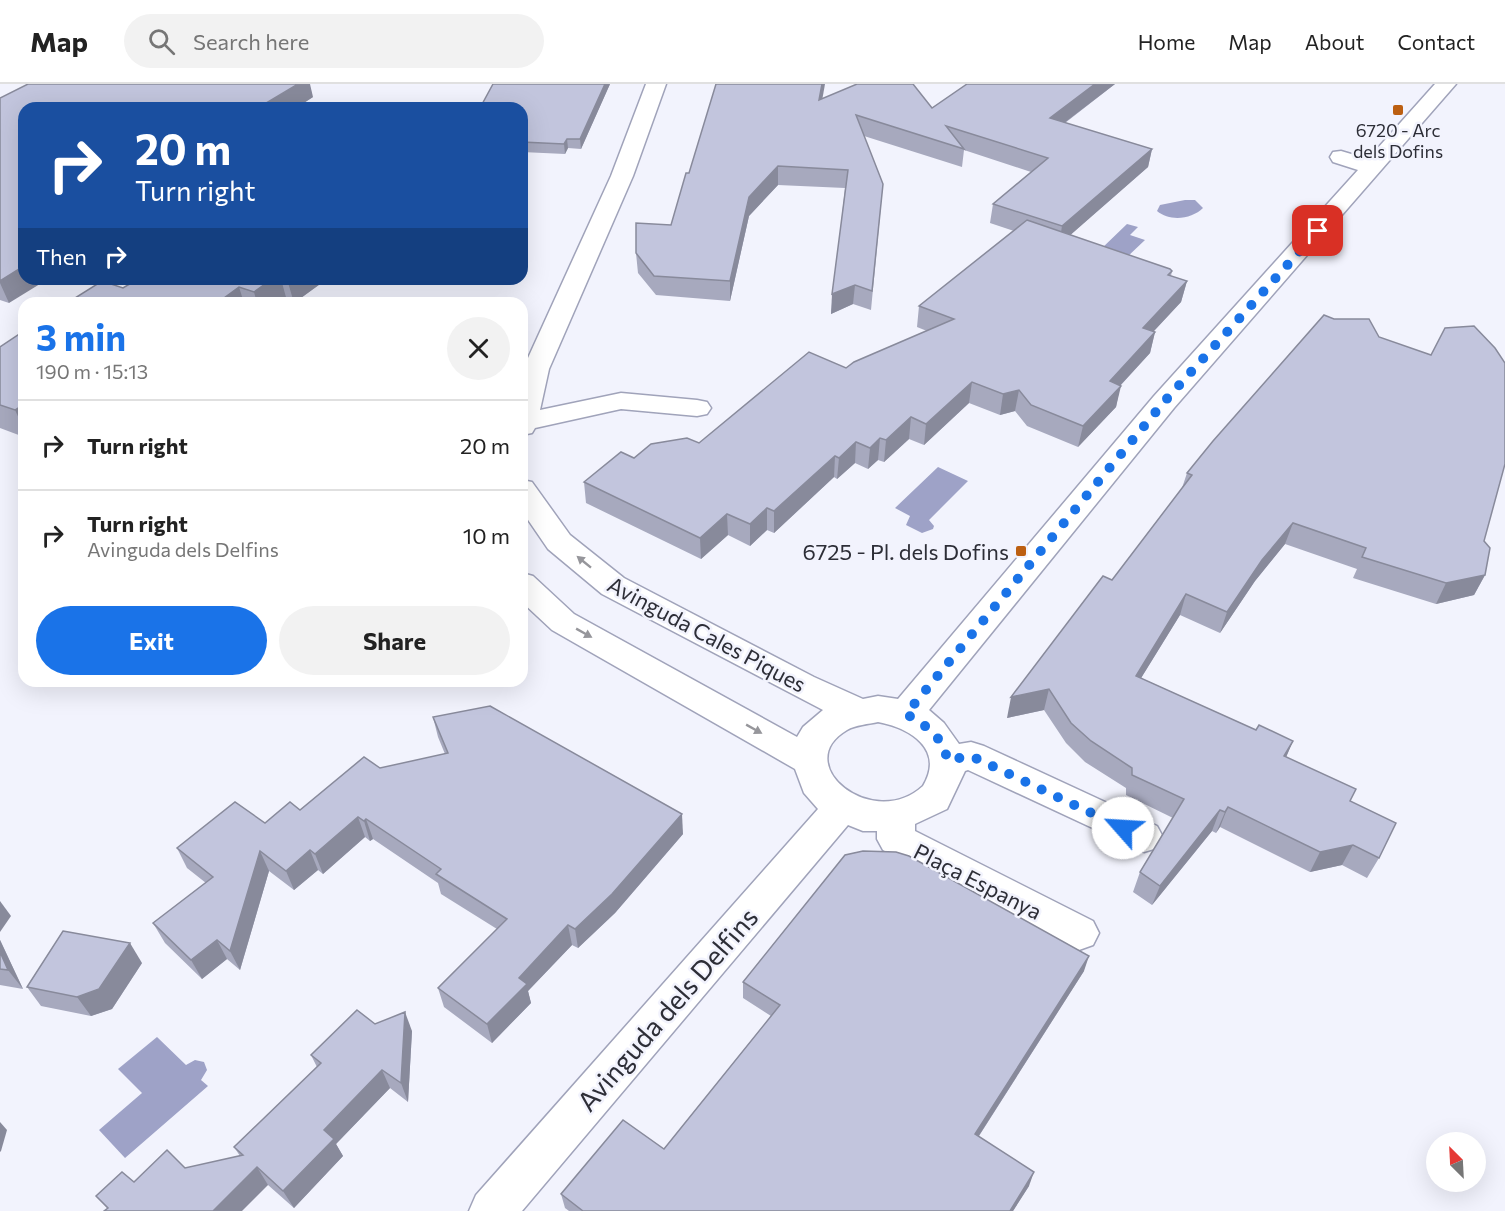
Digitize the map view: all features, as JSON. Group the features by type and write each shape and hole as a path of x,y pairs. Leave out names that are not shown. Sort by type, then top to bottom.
{"street":[{"path":"528,402 536,369 622,176 656,84"},
{"path":"906,714 1164,402 1446,84"},
{"path":"1341,157 1372,168"},
{"path":"528,421 621,401 697,408"},
{"name":"Avinguda Cales Piques","path":"528,498 559,542 613,586 802,686 856,711"},
{"path":"528,589 563,621 808,760"},
{"path":"878,709 906,714 935,734 946,752 948,774 936,797 917,810 896,817 868,817 841,808 820,792 812,777 808,760 811,744 820,731 836,718 856,711 878,709"},
{"path":"947,760 971,756 1144,837"},
{"name":"Avinguda dels Delfins","path":"492,1211 841,808"},
{"name":"Plaça Espanya","path":"896,817 896,838 1079,933"}],"water":[{"path":"1195,200 1203,208 1193,215 1181,218 1168,217 1157,211 1160,205"},
{"path":"1127,224 1138,227 1130,235 1145,240 1126,258 1100,250"},
{"path":"938,467 968,481 929,520 934,526 933,529 922,533 906,525 910,516 895,508"},
{"path":"157,1037 186,1065 195,1060 204,1062 207,1070 201,1080 208,1086 125,1158 99,1130 142,1093 118,1069"}],"building":[{"path":"28,84 298,84 268,102 18,102 18,270 0,281 0,98"},
{"path":"493,84 605,84 580,139 567,139 564,144 528,142 528,102 483,102"},
{"path":"716,84 822,84 819,100 857,84 913,84 932,108 967,84 1095,84 1050,118 1152,149 1062,226 993,204 1048,158 946,126 964,149 856,115 883,184 872,291 855,285 832,294 848,170 778,166 749,197 730,281 654,276 636,253 636,223 671,225"},
{"path":"1027,220 1170,269 1172,271 1168,275 1187,281 1143,328 1155,332 1110,381 1121,386 1083,426 1031,405 1019,390 1003,394 972,382 926,424 911,417 886,440 880,438 870,448 856,442 839,458 835,456 774,511 767,508 750,524 727,514 700,538 584,482 621,452 634,458 651,444 687,438 699,443 809,352 846,368 854,362 954,319 919,306"},
{"path":"96,285 114,285 123,288 128,285 264,285 254,292 239,287 225,297 77,297"},
{"path":"1324,315 1334,319 1369,319 1379,337 1431,355 1445,328 1474,326 1495,348 1505,363 1505,464 1484,541 1490,548 1485,575 1446,583 1362,557 1366,548 1293,523 1262,560 1227,612 1186,594 1136,676 1256,730 1259,725 1293,741 1284,756 1356,789 1350,801 1396,823 1379,858 1353,845 1320,852 1228,807 1225,812 1220,810 1160,886 1140,872 1184,799 1132,775 1132,768 1091,741 1071,723 1049,689 1011,697 1103,576 1112,580 1192,475 1187,473 1213,441"},
{"path":"18,335 18,408 15,410 0,405 0,347"},
{"path":"490,706 682,814 612,894 575,929 568,925 519,978 527,984 487,1024 438,988 507,919 436,874 441,869 366,819 364,821 358,817 315,854 310,850 286,871 260,851 230,951 217,940 191,960 153,923 213,877 177,848 235,802 265,823 290,802 300,810 364,757 380,768 448,753 433,717"},
{"path":"863,851 896,852 909,856 1089,956 975,1134 1034,1172 1010,1211 583,1211 561,1194 623,1120 664,1149 780,1005 743,982 845,855"},
{"path":"63,931 130,943 99,989 77,997 27,987"},
{"path":"0,952 8,970 0,969"},
{"path":"357,1010 375,1024 405,1012 401,1083 382,1070 324,1130 334,1139 283,1191 257,1167 213,1211 104,1211 108,1208 96,1196 122,1172 134,1182 167,1150 185,1168 243,1155 234,1147 321,1063 311,1055"}],"place":[{"name":"6720 - Arc dels Dofins","path":"1398,110"},
{"name":"6725 - Pl. dels Dofins","path":"1021,551"}],"route":[{"path":"1123,828 971,756 947,760 946,752 935,734 906,714 1164,402 1318,231"}]}
